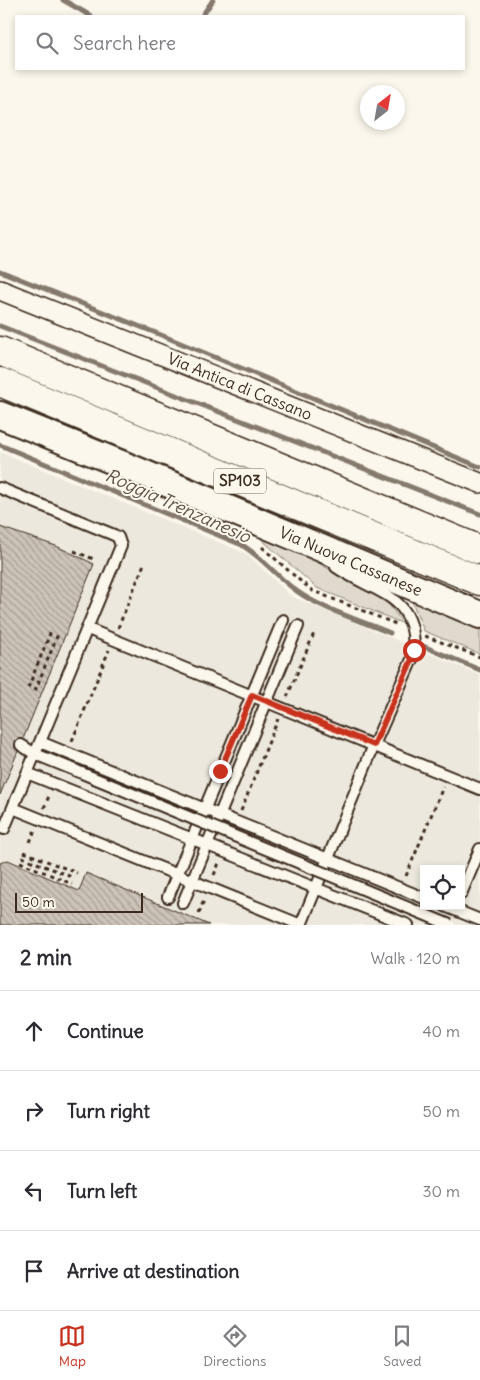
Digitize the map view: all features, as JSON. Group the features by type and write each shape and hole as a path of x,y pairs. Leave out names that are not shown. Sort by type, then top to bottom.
{"highway":[{"name":"SP103","path":"0,351 480,550"},
{"name":"SP103","path":"28,362 326,466 480,532"},
{"name":"SP103","path":"0,382 480,581"}],"street":[{"name":"Via Antica di Cassano","path":"0,290 480,483"},
{"name":"Via Nuova Cassanese","path":"0,415 480,615"}],"lane":[{"path":"0,488 118,537 121,546 4,829"},
{"path":"13,808 301,925 374,745 413,657 414,642 405,613 390,596 342,571 296,539"},
{"path":"168,897 283,620"},
{"path":"183,903 298,626"},
{"path":"88,629 480,788"},
{"path":"40,742 420,896"},
{"path":"21,745 35,754 450,925 452,910"},
{"path":"27,773 408,925"},
{"path":"465,885 480,850"},
{"path":"457,910 480,920"}],"path":[{"path":"255,541 313,590 480,658"},
{"path":"74,551 96,560"},
{"path":"67,753 144,564"},
{"path":"28,688 51,631"},
{"path":"236,822 315,631"},
{"path":"35,690 58,634"},
{"path":"401,888 448,775"},
{"path":"30,842 54,784"},
{"path":"24,852 76,873"},
{"path":"199,913 224,852"},
{"path":"22,857 74,878"},
{"path":"20,862 72,884"}],"shaded area":[{"path":"0,452 247,554 291,596 480,675 480,925 0,925"},
{"path":"261,539 304,555 386,601 404,624 317,588"},
{"path":"411,599 480,628 480,654 424,631"}],"building":[{"path":"0,527 56,546 94,564 23,739 18,739 15,742 15,748 18,751 0,795"},
{"path":"8,860 79,891 86,873 209,925 0,925 0,863"}],"waterway":[{"path":"63,0 89,15"},
{"path":"203,15 213,0"},
{"path":"0,271 161,335 480,467"},
{"path":"0,326 480,514"},
{"name":"Roggia Trenzanesio","path":"0,445 242,545 298,592 308,598 390,633"},
{"name":"Roggia Trenzanesio","path":"423,646 480,670"}],"route":[{"path":"220,771 252,695 374,745 413,657 414,650"}]}
